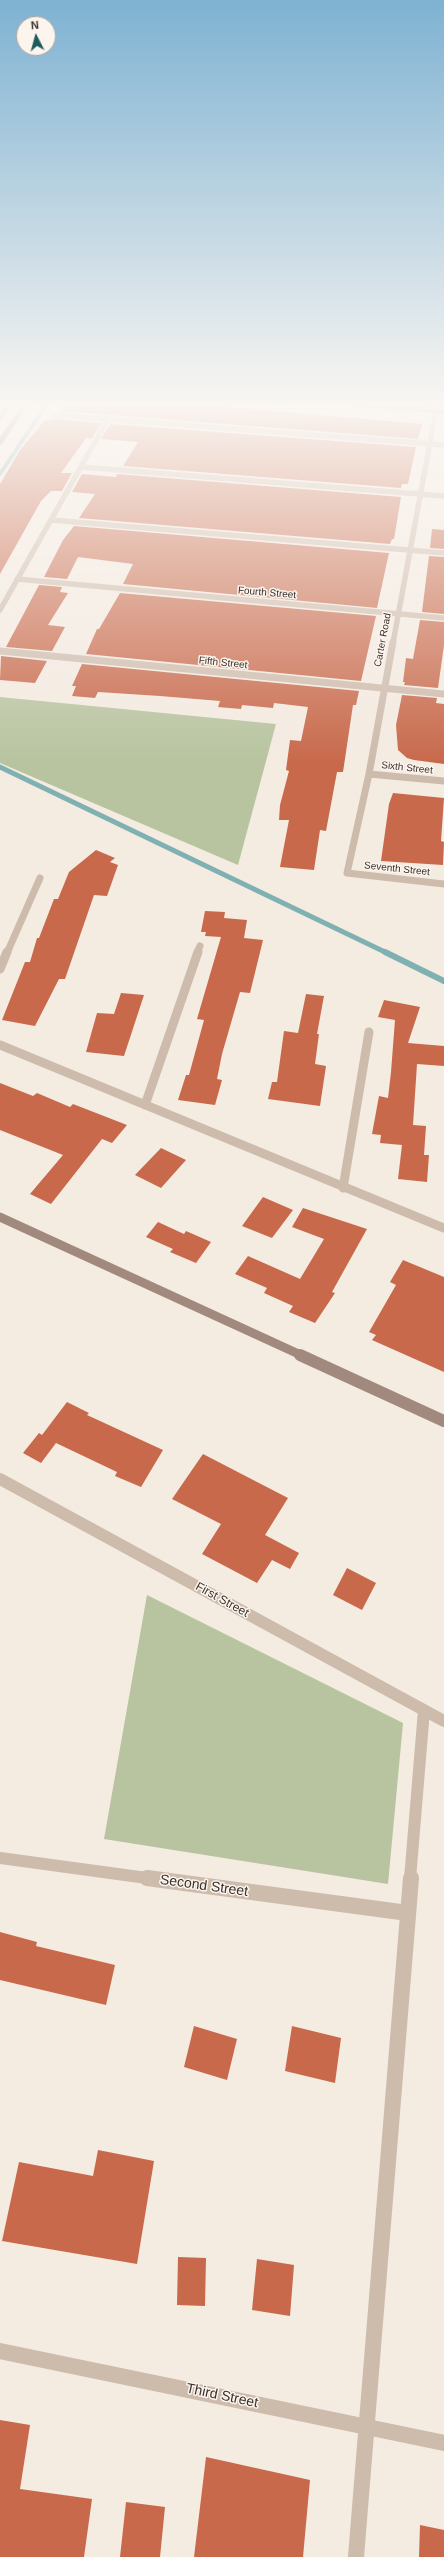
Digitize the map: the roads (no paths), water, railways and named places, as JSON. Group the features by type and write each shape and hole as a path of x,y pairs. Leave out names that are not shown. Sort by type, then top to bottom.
{"main road":[{"path":"0,1217 444,1421"}],"street":[{"path":"0,610 49,523"},
{"path":"91,523 444,552"},
{"name":"Carter Road","path":"347,873 369,774 415,523"},
{"name":"Fourth Street","path":"18,579 444,618"},
{"name":"Fifth Street","path":"0,651 444,694"},
{"name":"Sixth Street","path":"369,774 444,781"},
{"name":"Seventh Street","path":"347,873 444,884"},
{"path":"0,969 40,878"},
{"path":"145,1105 200,946"},
{"path":"343,1188 368,1032"},
{"path":"0,1045 343,1188 444,1228"},
{"name":"First Street","path":"0,1479 444,1721"},
{"path":"356,2557 424,1710"},
{"name":"Second Street","path":"0,1858 408,1913"},
{"name":"Third Street","path":"0,2351 444,2443"}],"waterway":[{"path":"0,767 387,953"},
{"path":"385,952 444,981"}]}
